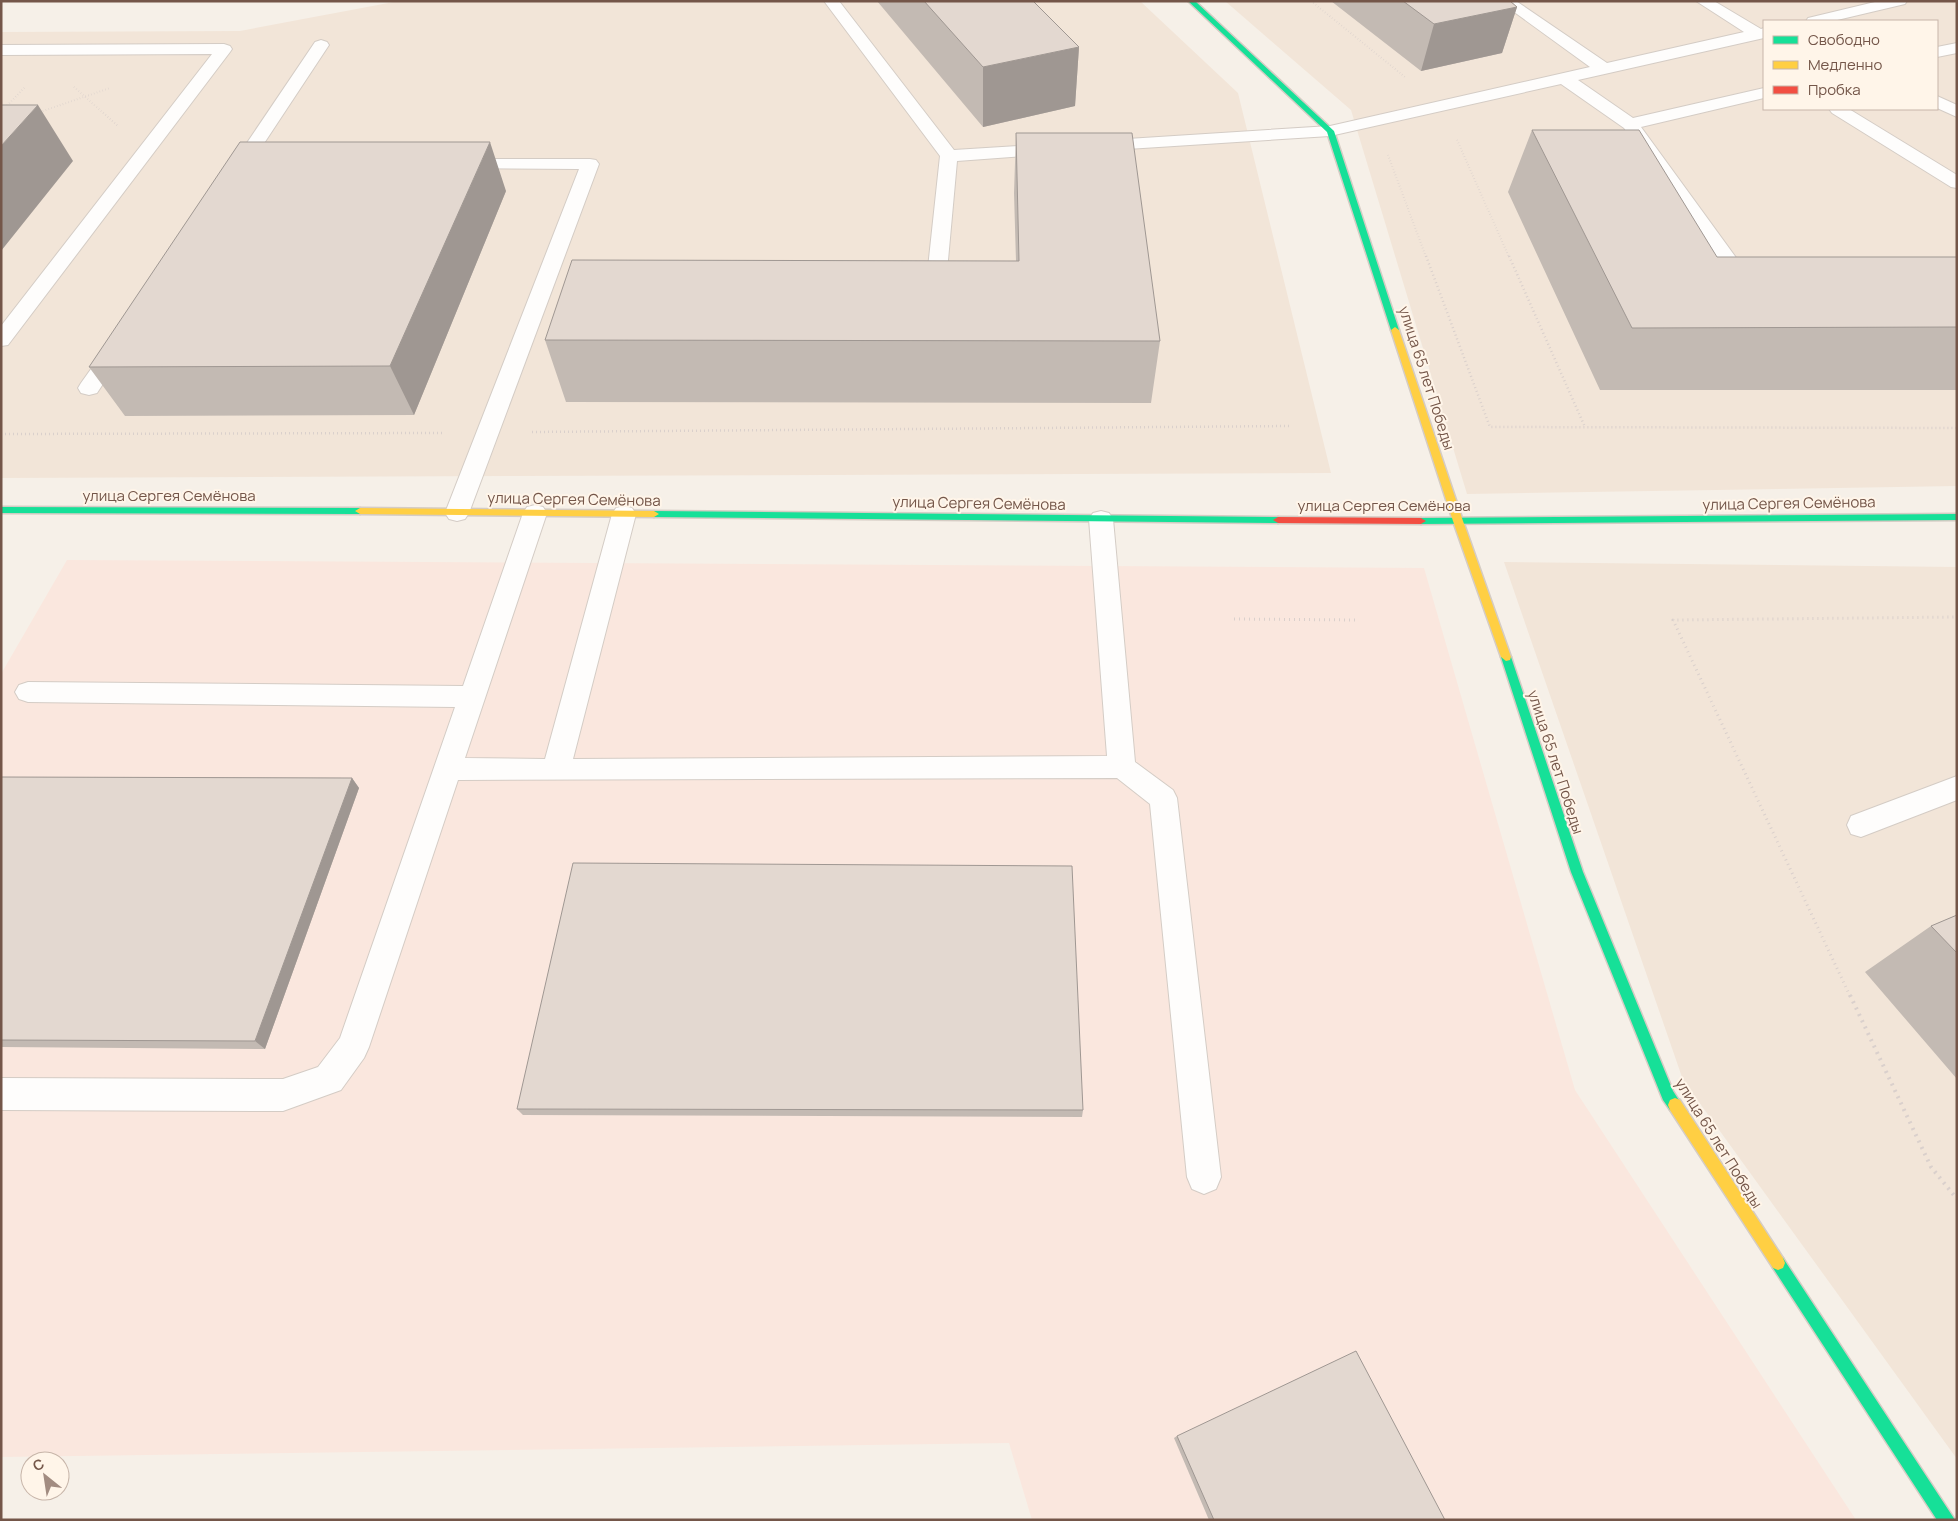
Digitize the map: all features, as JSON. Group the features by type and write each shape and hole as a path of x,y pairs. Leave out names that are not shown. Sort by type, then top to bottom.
{"street":[{"name":"улица 65 лет Победы","path":"1190,1 1330,131 1458,521 1494,620 1577,872 1668,1095 1947,1520"},
{"name":"улица Сергея Семёнова","path":"1,510 1458,521 1957,517"}],"lane":[{"path":"831,1 949,156 936,282 897,283"},
{"path":"1506,1 1604,69"},
{"path":"1703,1 1761,33"},
{"path":"1826,20 1850,18 1895,2"},
{"path":"949,156 1330,131 1761,33"},
{"path":"230,182 320,46"},
{"path":"1938,52 1957,48"},
{"path":"1,50 224,49 1,340"},
{"path":"1564,78 1630,124 1739,276 1769,276"},
{"path":"1630,124 1763,93"},
{"path":"1938,102 1957,112"},
{"path":"1840,110 1957,183"},
{"path":"440,164 590,164 457,512"},
{"path":"241,165 271,165"},
{"path":"543,287 563,286"},
{"path":"89,388 128,330"},
{"path":"1,1094 283,1095 329,1079 353,1047 535,513"},
{"path":"556,770 624,514"},
{"path":"1101,519 1122,767"},
{"path":"28,692 472,697"},
{"path":"447,769 1122,767 1163,798 1204,1177"},
{"path":"1861,825 1957,788"}],"path":[{"path":"1311,1 1441,106 1584,428"},
{"path":"71,84 146,151"},
{"path":"1,434 487,433 1291,426"},
{"path":"1490,426 1584,428 1957,428"},
{"path":"1957,617 1673,620 1931,1167 1957,1199"},
{"path":"1234,619 1358,620"}],"shaded area":[{"path":"399,1 1140,1 1238,93 1331,473 1,478 1,32 240,31"},
{"path":"1225,1 1957,1 1957,486 1467,494 1351,110"},
{"path":"67,560 1424,568 1575,1090 1856,1520 1032,1520 1009,1443 70,1456 70,1451 20,1451 20,1457 1,1457 1,674"},
{"path":"1504,562 1957,567 1957,1459 1683,1080"}],"building":[{"path":"924,1 1033,1 1079,47 983,67"},
{"path":"1403,1 1510,1 1517,7 1434,24"},
{"path":"1,105 38,105 1,146"},
{"path":"1532,130 1639,130 1717,257 1957,257 1957,327 1632,328"},
{"path":"1016,133 1132,133 1160,341 545,340 572,260 1019,261"},
{"path":"240,142 490,142 390,366 89,367"},
{"path":"1,777 352,778 255,1041 1,1040"},
{"path":"573,863 1072,866 1083,1110 517,1109"},
{"path":"1957,915 1957,953 1931,926"},
{"path":"1356,1351 1445,1520 1214,1520 1177,1436"}],"traffic: fast":[{"path":"1191,1 1330,131 1395,330"},
{"path":"1,510 360,511"},
{"path":"654,514 1278,520"},
{"path":"1421,521 1957,517"},
{"path":"1506,657 1577,872 1668,1095 1675,1105"},
{"path":"1778,1263 1947,1520"}],"traffic: slow":[{"path":"1395,330 1458,521 1506,657"},
{"path":"360,511 654,514"},
{"path":"1675,1105 1778,1263"}],"traffic: jam":[{"path":"1278,520 1421,521"}]}
